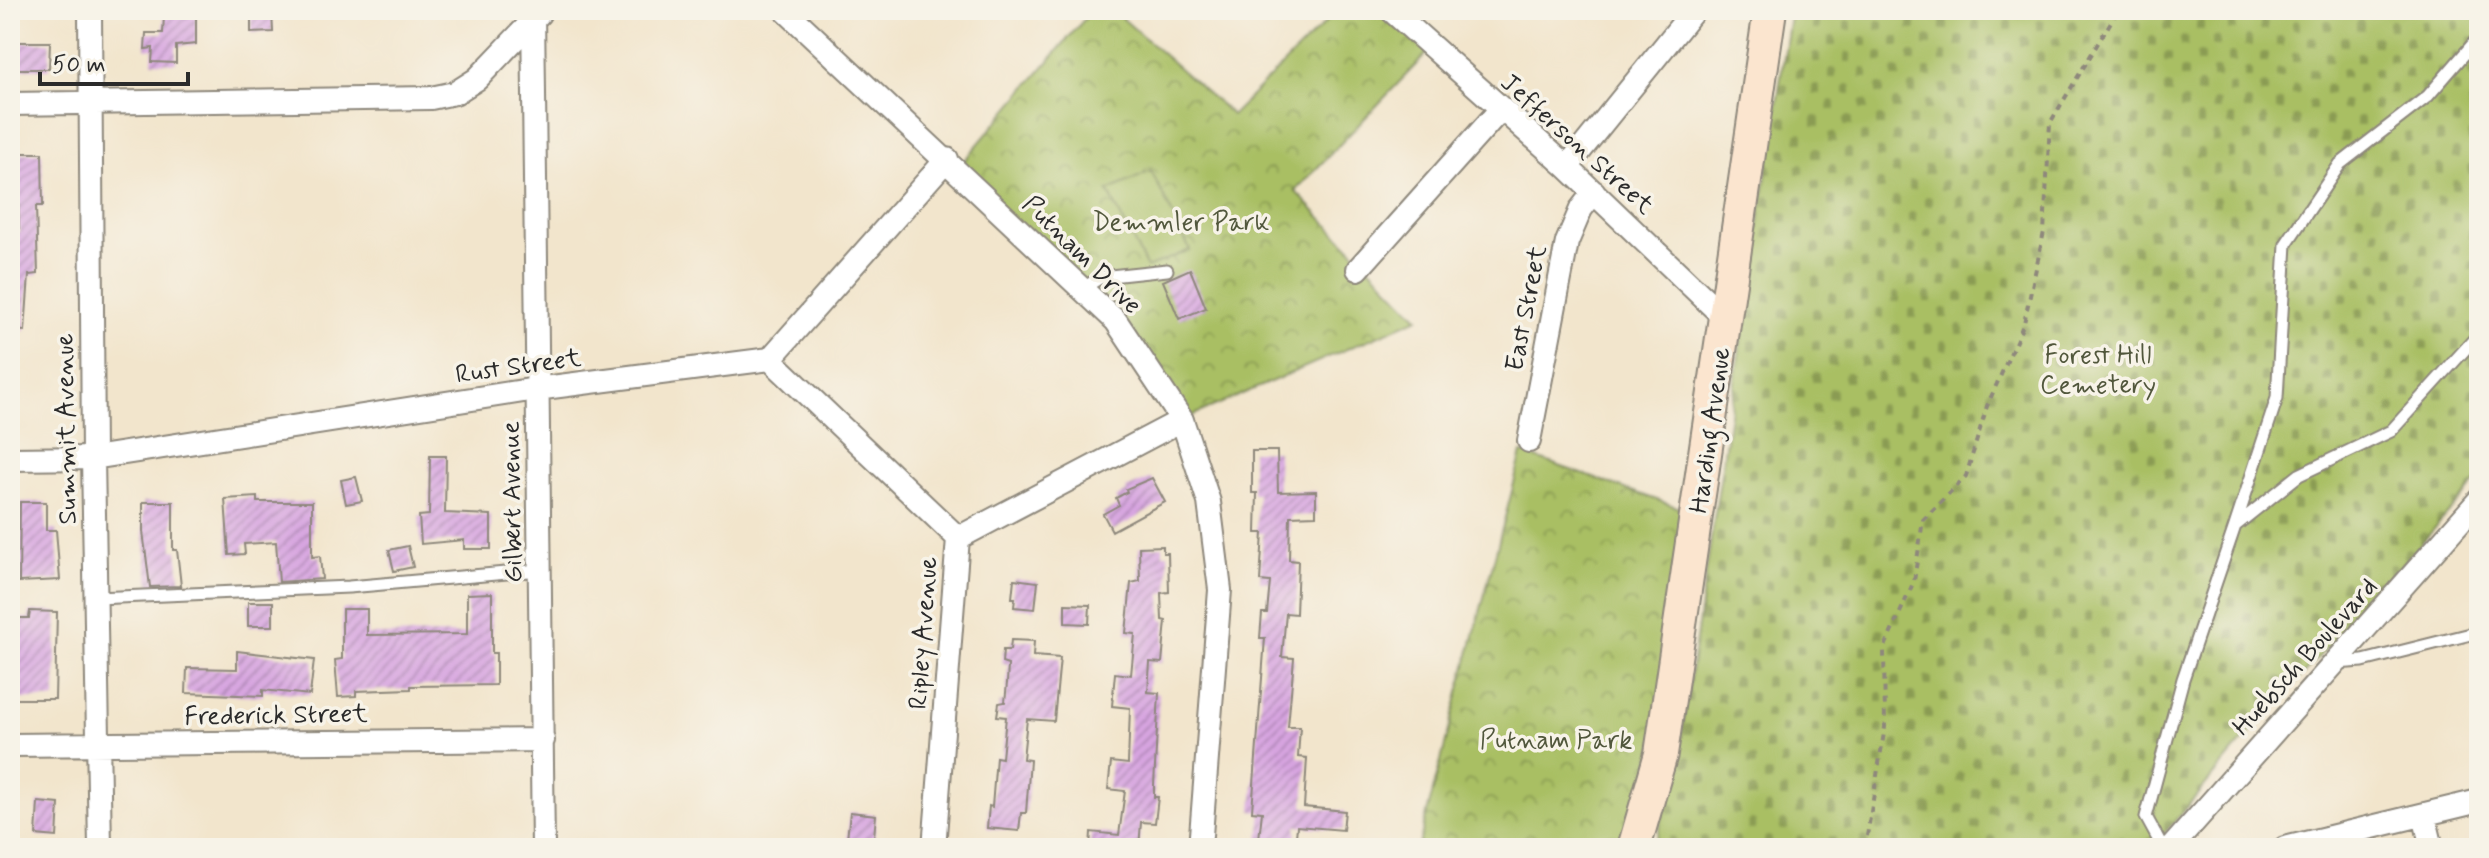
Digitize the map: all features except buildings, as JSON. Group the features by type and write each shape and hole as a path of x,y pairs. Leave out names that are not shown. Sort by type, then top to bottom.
{"main road":[{"name":"Harding Avenue","path":"1634,848 1661,754 1770,10"}],"street":[{"name":"Summit Avenue","path":"90,10 100,848"},
{"name":"Putnam Drive","path":"785,10 1116,321 1182,420 1209,502 1220,590 1200,848"},
{"name":"Jefferson Street","path":"1391,10 1567,167 1725,318"},
{"path":"1567,167 1694,10"},
{"path":"10,104 431,98 455,93 477,79 536,13"},
{"name":"Gilbert Avenue","path":"536,13 536,389 543,848"},
{"path":"1358,269 1500,110"},
{"path":"770,359 947,159"},
{"name":"East Street","path":"1529,441 1567,242 1581,209 1594,192"},
{"name":"Rust Street","path":"10,459 93,458 536,389 770,359"},
{"name":"Ripley Avenue","path":"770,359 958,538 934,848"},
{"path":"958,538 1182,420"},
{"name":"Huebsch Boulevard","path":"2172,847 2479,500"},
{"name":"Frederick Street","path":"10,745 543,740"},
{"path":"2285,848 2479,801"},
{"path":"2424,815 2432,848"}],"lane":[{"path":"2172,847 2146,817 2183,679 2277,398 2286,244 2340,164 2428,96 2479,37"},
{"path":"1082,289 1101,277 1167,270"},
{"path":"2235,526 2299,475 2391,431 2479,334"},
{"path":"96,598 349,587 540,570"},
{"path":"2335,663 2363,661 2479,632"}],"path":[{"path":"1865,848 1885,727 1884,649 1914,581 1923,520 1966,476 1987,406 2024,323 2044,232 2050,123 2118,10"}],"green space":[{"name":"Demmler Park","path":"1092,10 1113,10 1232,115 1338,10 1391,10 1432,48 1295,191 1419,318 1182,420 1116,321 957,169"},
{"name":"Forest Hill Cemetery","path":"1791,10 2479,10 2479,479 2234,751 2152,848 1654,848 1681,738"},
{"path":"1151,171 1190,250 1147,268 1108,191"},
{"name":"Putnam Park","path":"1522,453 1697,514 1634,848 1418,848"}]}
